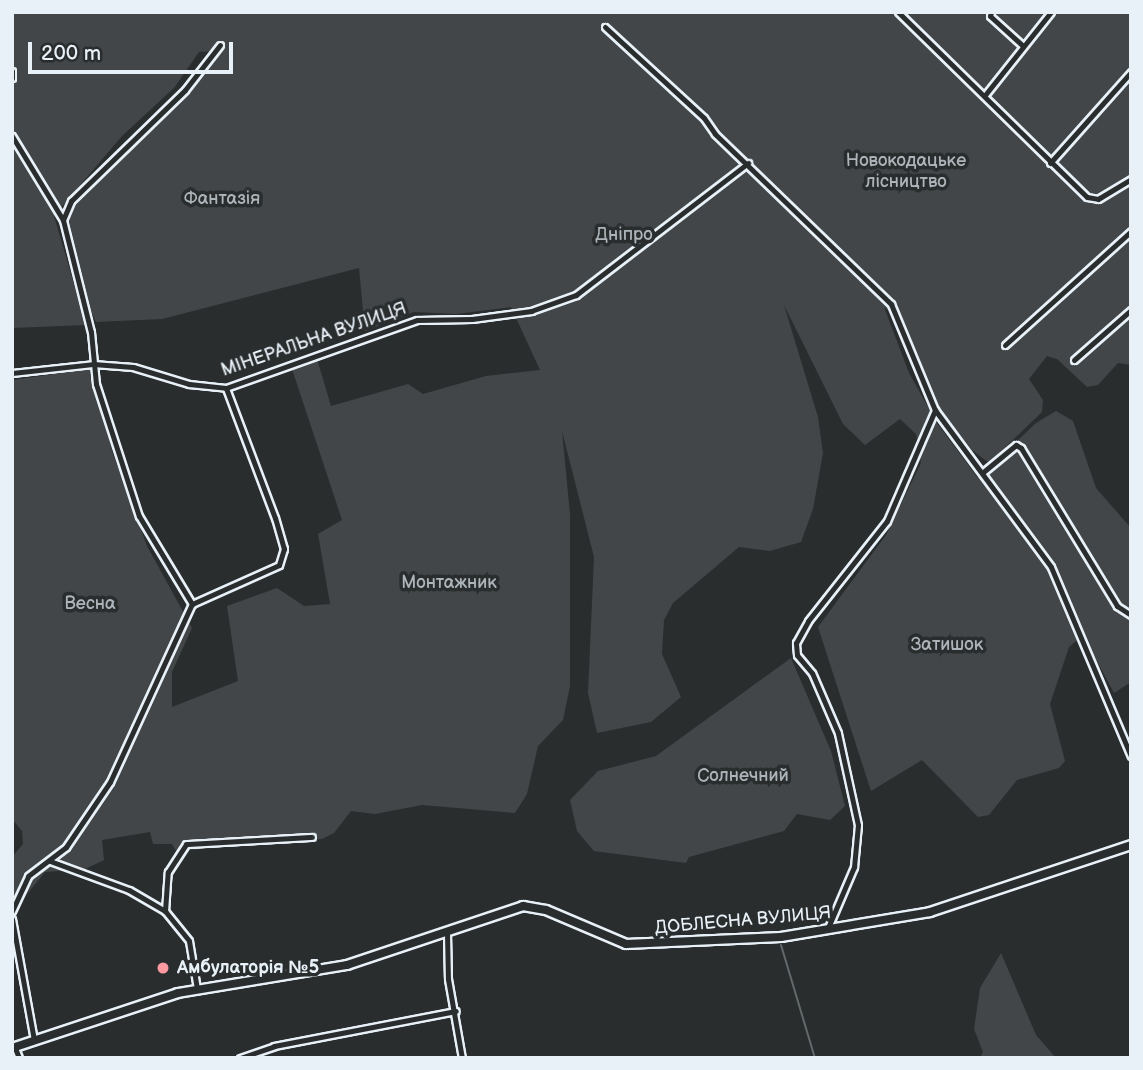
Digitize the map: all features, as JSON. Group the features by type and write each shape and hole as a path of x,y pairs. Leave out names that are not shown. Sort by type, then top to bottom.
{"street":[{"path":"898,12 1087,197 1098,199 1131,178"},
{"path":"991,12 991,18 1022,46"},
{"path":"985,95 1051,12"},
{"path":"605,27 891,304 935,410 1051,567 1131,756"},
{"path":"63,220 71,201 185,90 220,45"},
{"path":"12,71 12,78"},
{"path":"1050,163 1131,72"},
{"path":"12,136 63,220 91,332 93,364 138,516 192,604"},
{"name":"МІНЕРАЛЬНА ВУЛИЦЯ","path":"12,373 93,364 133,367 189,384 226,388 417,320 531,311 576,295 748,163"},
{"path":"1005,345 1131,231"},
{"path":"1074,360 1131,310"},
{"path":"12,911 28,876 37,865 50,861 66,847 110,782 192,604 279,565 284,549 265,486 245,446 226,388"},
{"path":"827,930 854,867 859,825 838,733 812,673 797,655 796,643 807,621 887,521 935,410"},
{"path":"982,473 1016,444 1021,448 1117,606 1131,615"},
{"path":"164,911 168,872 186,844 312,837"},
{"name":"ДОБЛЕСНА ВУЛИЦЯ","path":"14,1048 197,989 347,965 523,906 546,911 603,937 649,946 827,930 930,912 1131,845"},
{"path":"50,861 129,890 164,911 188,941 197,989"},
{"path":"12,919 34,1040"},
{"path":"447,933 447,979 456,1011 462,1058"},
{"path":"240,1058 274,1046 456,1011"},
{"path":"14,1048 19,1058"}],"green space":[{"path":"12,12 1131,12 1131,365 1118,363 1098,385 1087,387 1057,359 1047,356 1029,379 1043,400 1042,412 989,463 972,450 938,406 910,351 901,321 884,307 909,373 937,423 978,478 1036,423 1056,411 1073,421 1096,488 1131,528 1131,682 1114,693 1083,635 1069,647 1050,704 1065,761 1059,768 1017,780 989,815 978,817 922,760 871,791 818,627 886,535 921,463 916,434 900,419 865,445 843,424 784,305 818,417 823,453 813,509 801,542 770,551 739,547 673,603 664,620 662,654 681,697 651,722 597,733 588,693 594,557 562,431 570,514 570,686 563,720 538,746 527,794 515,813 422,805 375,814 351,811 334,833 322,839 176,851 172,844 153,844 150,832 102,840 104,860 85,869 45,872 23,899 12,901 12,857 23,844 22,831 12,819 12,380 90,369 113,454 147,546 192,628 172,672 172,707 238,681 227,606 277,588 304,606 330,604 318,534 342,520 292,369 317,359 331,406 408,384 423,394 486,376 540,370 511,307 456,314 414,312 365,331 359,268 162,319 96,322 83,295 68,235 68,213 175,106 217,51 199,52 174,88 122,136 54,216 86,325 12,328"},
{"name":"Солнечний","path":"791,658 831,751 845,806 830,820 797,814 784,831 689,857 686,863 594,851 577,831 570,800 598,771 656,756"},
{"path":"1001,953 1036,1035 1056,1058 980,1058 983,1052 974,1029 980,988"}],"waterway":[{"path":"781,945 815,1058"}],"place":[{"name":"Амбулаторія №5","path":"163,968"}],"park label":[{"name":"Новокодацьке лісництво","path":"906,172"},
{"name":"Фантазія","path":"222,199"},
{"name":"Дніпро","path":"624,235"},
{"name":"Монтажник","path":"449,583"},
{"name":"Весна","path":"90,604"},
{"name":"Затишок","path":"947,645"}]}
